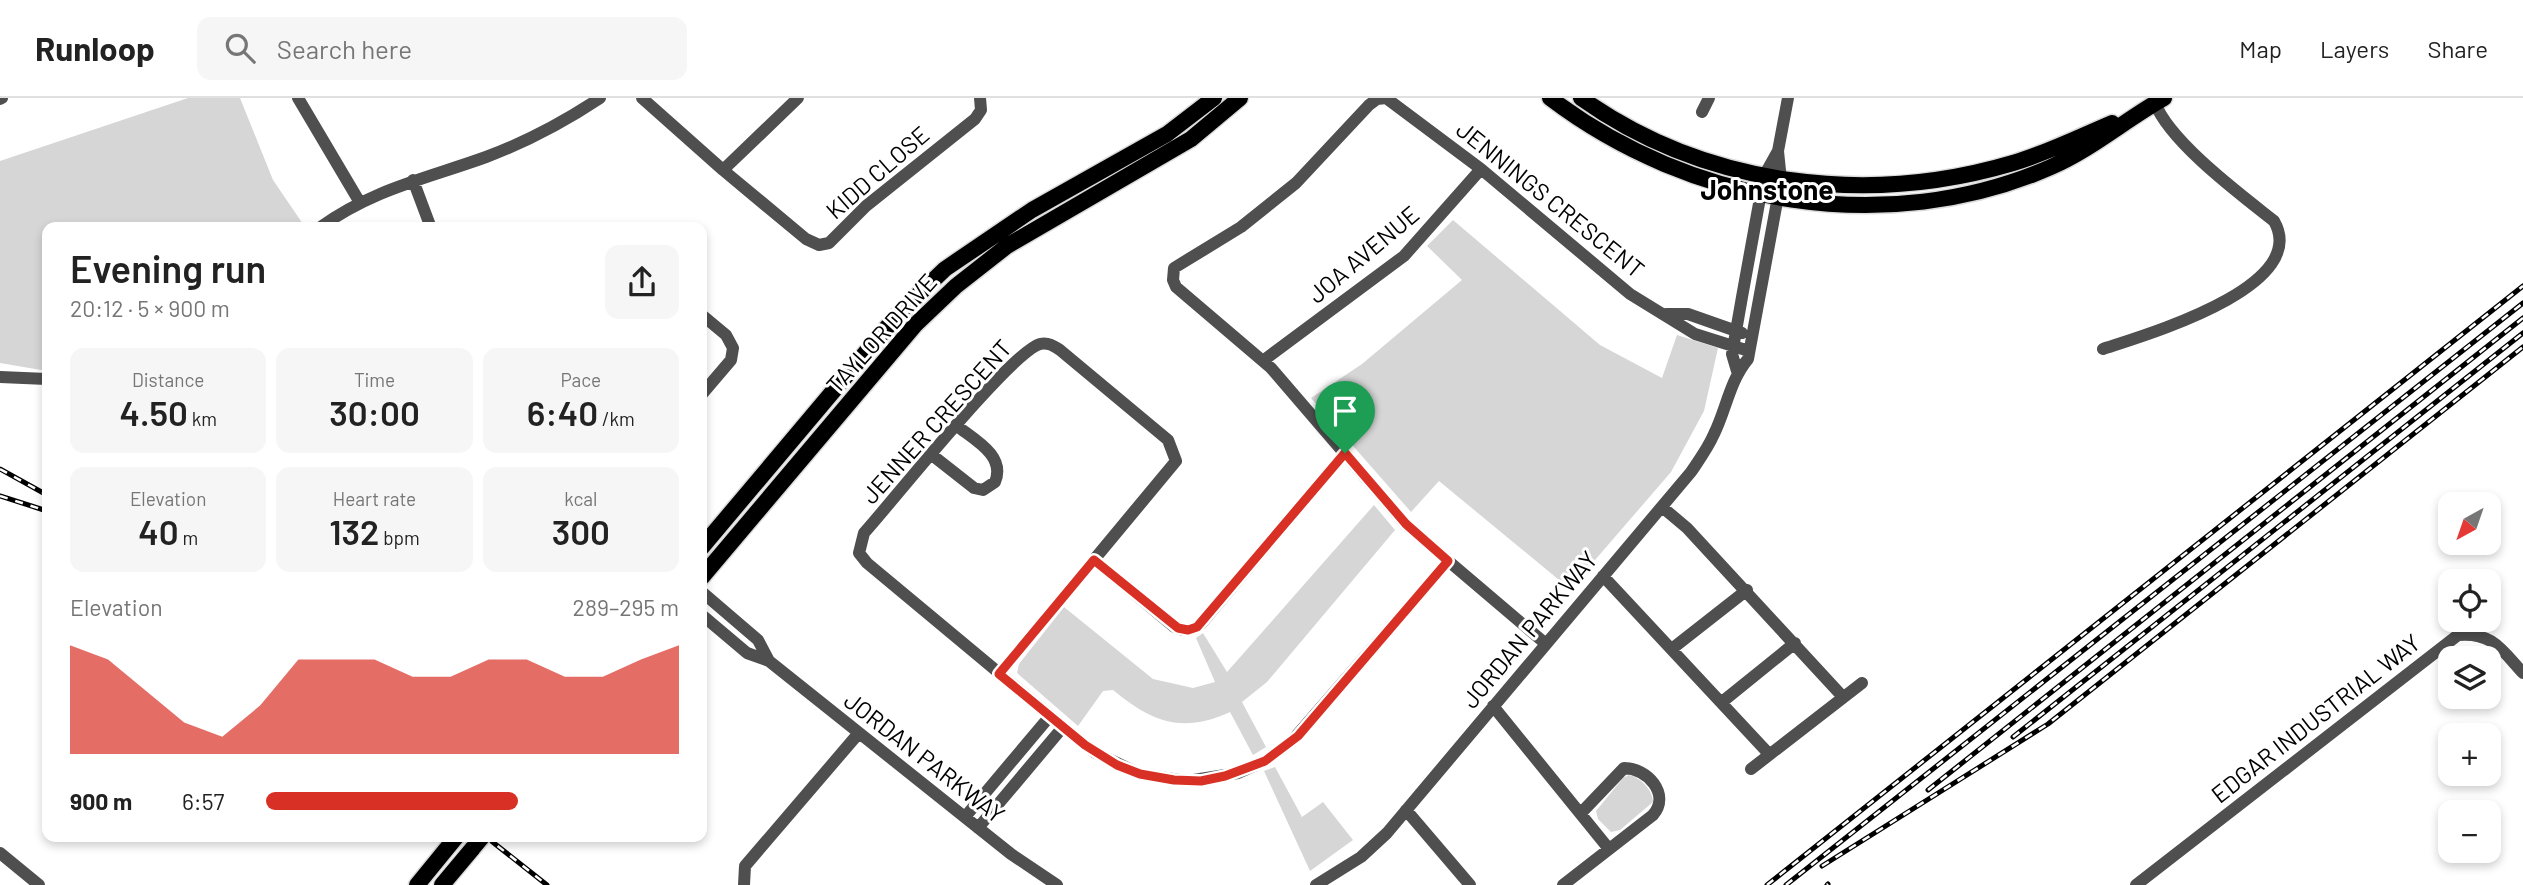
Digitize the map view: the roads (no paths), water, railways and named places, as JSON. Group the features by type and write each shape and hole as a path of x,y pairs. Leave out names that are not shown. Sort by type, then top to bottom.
{"main road":[{"name":"TAYLOR DRIVE","path":"707,541 899,313 945,270 998,231 1167,134 1214,98"},
{"name":"TAYLOR DRIVE","path":"707,571 915,325 956,286 1007,246 1191,139 1240,98"},
{"path":"1550,98 1595,130 1644,156 1690,175 1761,194 1861,206 1916,203 1986,189 2071,157 2154,104"},
{"path":"1581,98 1621,123 1675,149 1765,176 1781,180 1891,185 1960,176 2025,159 2154,104"},
{"path":"416,885 452,842"},
{"path":"442,885 478,842"}],"street":[{"path":"299,98 359,201"},
{"path":"327,222 359,201 528,139 600,98"},
{"name":"KIDD CLOSE","path":"642,98 806,239 823,244 975,119 981,110 980,98"},
{"path":"723,170 798,98"},
{"path":"1702,112 1709,98"},
{"path":"1778,151 1788,98"},
{"name":"JENNINGS CRESCENT","path":"1546,644 1406,524 1264,360 1176,287 1173,274 1178,264 1241,226 1296,183 1377,99 1386,99 1398,105 1480,169 1630,294 1695,334 1749,351"},
{"path":"2103,349 2194,317 2248,287 2281,249 2282,234 2277,226 2170,128 2154,104"},
{"name":"JORDAN PARKWAY","path":"1737,371 1733,347 1761,194 1765,176 1778,151"},
{"name":"JORDAN PARKWAY","path":"1316,885 1361,857 1406,810 1691,472 1714,435 1737,371 1748,359 1781,180 1778,151"},
{"name":"JOA AVENUE","path":"1264,360 1404,256 1427,233 1480,169"},
{"path":"413,180 428,222"},
{"name":"JENNINGS CRESCENT","path":"1666,314 1688,314 1753,336"},
{"path":"707,319 726,335 733,348 731,360 707,388"},
{"name":"JENNER CRESCENT","path":"999,674 1176,461 1168,440 1060,350 1045,343 1034,347 998,378 864,533 859,553 867,563 999,674 1105,759 1155,778 1201,781 1251,768 1298,736 1448,561"},
{"path":"0,377 42,379"},
{"path":"932,455 974,488 983,490 995,482 999,467 994,456 957,426"},
{"path":"1094,560 1173,625 1182,630 1193,629 1210,614 1345,453"},
{"path":"1662,507 1687,528 1747,590 1843,697"},
{"path":"1603,576 1769,754"},
{"path":"1673,648 1747,590"},
{"name":"JORDAN PARKWAY","path":"707,596 758,640 769,661"},
{"name":"JORDAN PARKWAY","path":"707,619 747,653 769,661 1027,867 1056,885"},
{"name":"EDGAR INDUSTRIAL WAY","path":"2136,885 2458,635 2478,633 2495,643 2523,673"},
{"path":"1722,702 1795,643"},
{"path":"1751,769 1862,683"},
{"path":"1493,706 1609,849"},
{"path":"965,817 1050,716"},
{"path":"978,828 1063,727"},
{"path":"744,885 745,866 858,734"},
{"path":"1563,885 1657,811 1660,800 1656,787 1641,771 1624,768 1581,813"},
{"path":"1406,810 1470,885"},
{"path":"0,853 39,885"}],"railway":[{"path":"1767,885 2523,286"},
{"path":"1786,885 2523,303"},
{"path":"1928,790 2523,318"},
{"path":"2013,737 2523,333"},
{"path":"1822,866 2048,724 2523,347"},
{"path":"0,469 42,492"},
{"path":"0,496 42,509"},
{"path":"493,842 547,885"}],"district":[{"name":"Johnstone","path":"1767,190"}]}
